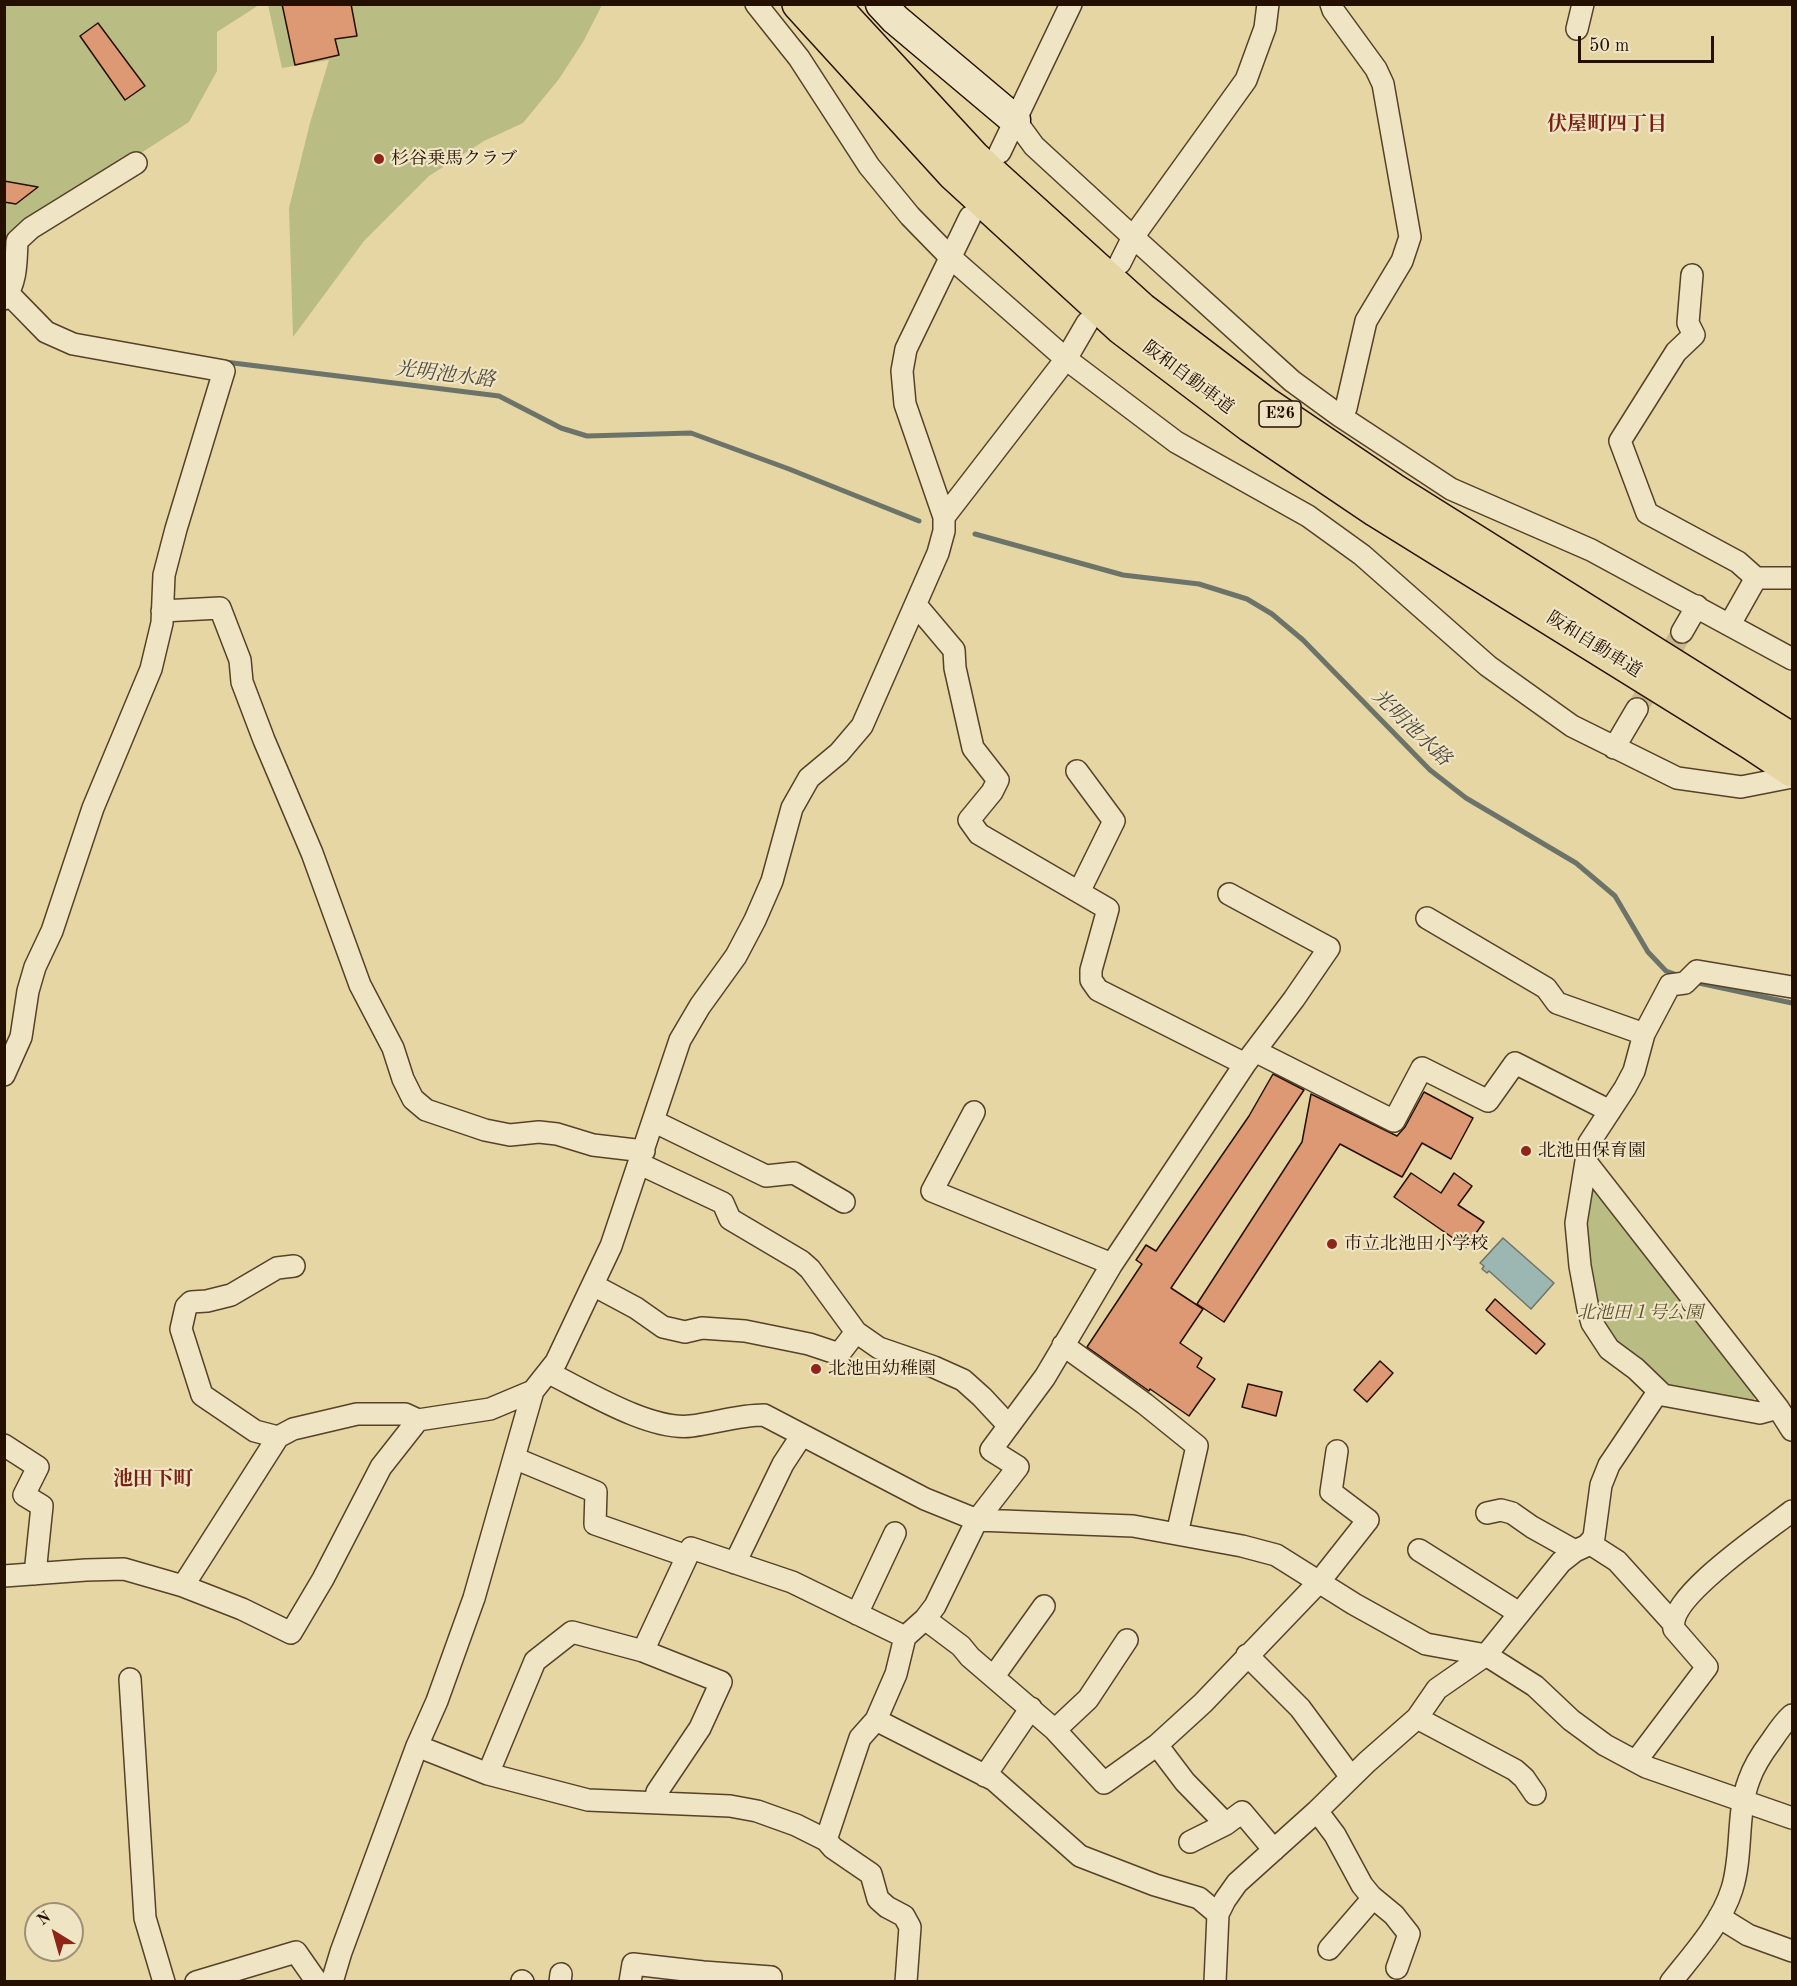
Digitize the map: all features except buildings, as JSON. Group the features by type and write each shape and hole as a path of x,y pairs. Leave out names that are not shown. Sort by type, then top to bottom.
{"highway":[{"name":"阪和自動車道","path":"799,4 812,21 953,173 1122,327 1250,425 1376,510 1792,770"},
{"name":"阪和自動車道","path":"832,4 972,157 1141,309 1249,391 1393,490 1792,740"}],"street":[{"path":"756,4 799,58 869,166 910,216 950,257 1066,359 1176,442 1308,516 1362,555 1488,666 1572,726 1677,778 1741,787 1792,777"},
{"path":"881,4 895,19 1015,120 1034,146 1292,381 1340,416 1451,489 1591,550 1792,659"},
{"path":"1000,152 1071,4"},
{"path":"1120,263 1132,237 1246,80 1265,28 1268,4"},
{"path":"1331,4 1376,69 1383,84 1410,237 1402,261 1366,321 1346,408 1340,416"},
{"path":"1577,29 1583,4"},
{"path":"4,1075 21,1037 28,991 35,967 52,930 93,808 152,669 162,623 164,575 224,370 73,344 46,332 6,294 15,274 17,241 31,228 136,163"},
{"path":"183,1586 278,1437 293,1429 357,1414 405,1414 418,1420 490,1409 533,1391 556,1362 611,1246 680,1040 700,1005 736,956 755,920 772,881 792,808 808,778 839,753 861,726 938,554 944,531 944,517 905,404 902,371 906,349 970,217"},
{"path":"1692,275 1688,324 1694,335 1676,352 1620,441 1647,513 1738,562 1756,578 1792,578"},
{"path":"944,517 1066,359 1087,322"},
{"path":"1730,624 1756,578"},
{"path":"916,605 954,650 955,668 973,748 998,780 992,792 969,819 979,834 1108,909 1092,970 1091,980 1098,990 1394,1121 1422,1068 1488,1101 1515,1063 1610,1111"},
{"path":"1682,632 1697,606"},
{"path":"162,611 220,608 240,660 242,681 264,740 312,853 360,985 393,1048 413,1099 426,1110 485,1131 510,1135 538,1132 557,1134 642,1157 723,1203 730,1219 801,1261 810,1269 856,1332 879,1348 934,1367 963,1380 1009,1426"},
{"path":"1614,748 1637,709"},
{"path":"1077,771 1114,821 1079,892"},
{"path":"826,1840 860,1738 876,1720 896,1674 905,1637 935,1606 977,1520 1018,1467 991,1450 1045,1377 1112,1264 1250,1057 1329,948 1229,894"},
{"path":"1427,918 1546,988 1557,1003 1644,1034"},
{"path":"1778,1408 1760,1413 1663,1395 1636,1369 1609,1349 1592,1323 1580,1266 1575,1223 1589,1143 1634,1071 1644,1034 1670,985 1691,977 1792,987"},
{"path":"974,1112 932,1191 1112,1264"},
{"path":"653,1120 766,1176 794,1173 844,1202"},
{"path":"1586,1162 1778,1408 1792,1430"},
{"path":"278,1437 255,1431 202,1395 181,1329 186,1307 191,1302 231,1295 277,1268 294,1266"},
{"path":"593,1285 636,1308 663,1327 685,1332 702,1328 745,1331 809,1344 839,1354 856,1332"},
{"path":"1063,1345 1145,1404 1197,1446 1177,1534"},
{"path":"549,1373 646,1421 673,1426 690,1426 744,1415 764,1414 925,1499 977,1520 1133,1526 1242,1546 1276,1555 1354,1604 1426,1644 1486,1655 1535,1686 1572,1720 1605,1745 1646,1767 1792,1818"},
{"path":"332,1982 417,1746 437,1701 474,1598 533,1391"},
{"path":"1215,1982 1218,1914 1237,1883 1417,1718 1437,1689 1486,1655 1561,1562 1594,1537 1601,1485 1609,1465 1658,1392"},
{"path":"4,1576 124,1569 183,1586 242,1609 291,1633 328,1570 381,1467 418,1420"},
{"path":"735,1563 783,1464 802,1435"},
{"path":"4,1445 38,1467 24,1495 42,1506 35,1574"},
{"path":"924,1619 961,1646 970,1657 1031,1708 1055,1730 1104,1783 1157,1745 1203,1703 1319,1582 1368,1520 1331,1492 1337,1451"},
{"path":"514,1458 596,1492 595,1524 687,1556"},
{"path":"1487,1513 1501,1510 1512,1513 1533,1527 1617,1561 1673,1623"},
{"path":"1636,1761 1707,1667 1674,1629 1676,1613 1713,1571 1792,1511"},
{"path":"856,1614 895,1533"},
{"path":"643,1651 692,1548 792,1582 905,1637"},
{"path":"1419,1550 1519,1613"},
{"path":"994,1676 1044,1606"},
{"path":"488,1774 535,1661 572,1632 643,1651 721,1682 700,1728 657,1792 655,1801"},
{"path":"1055,1730 1088,1699 1127,1640"},
{"path":"1248,1655 1300,1708 1351,1777"},
{"path":"130,1678 145,1918 164,1982"},
{"path":"986,1776 1031,1708"},
{"path":"1671,1982 1719,1917 1732,1890 1743,1801 1749,1780 1761,1754 1792,1715"},
{"path":"1417,1718 1515,1770 1524,1778 1534,1794"},
{"path":"876,1720 994,1780 1080,1856 1155,1885 1198,1898 1218,1914"},
{"path":"1157,1745 1185,1782 1226,1824"},
{"path":"417,1746 488,1774 588,1800 655,1801 730,1806 758,1811 796,1825 826,1840 833,1848 871,1874 878,1899 903,1916 910,1927 906,1982"},
{"path":"1317,1811 1335,1835 1362,1885 1373,1898 1394,1915 1409,1934 1397,1968"},
{"path":"1190,1842 1226,1824 1242,1812 1274,1850"},
{"path":"1329,1949 1373,1898"},
{"path":"1719,1917 1749,1935 1792,1951"},
{"path":"196,1982 296,1952 317,1982"},
{"path":"634,1964 703,1977 771,1977 771,1982"}],"green space":[{"path":"5,5 259,5 217,32 217,71 189,122 31,224 5,273"},
{"name":"杉谷乗馬クラブ","path":"268,5 602,5 583,42 559,79 523,123 484,141 429,176 364,241 293,337 289,208 310,123 329,60 282,68"},
{"name":"北池田１号公園","path":"1595,1190 1756,1396 1751,1403 1668,1388 1609,1339 1596,1317 1585,1226 1587,1191"}],"water":[{"path":"1503,1238 1554,1283 1531,1309 1489,1271 1487,1273 1482,1269 1484,1266 1480,1263"}],"waterway":[{"name":"光明池水路","path":"225,362 499,396 561,428 587,436 691,433 919,521"},
{"name":"光明池水路","path":"975,534 1123,575 1199,584 1247,599 1272,614 1303,640 1430,770 1466,798 1576,863 1615,896 1648,952 1666,971 1680,976"},
{"name":"光明池水路","path":"1694,982 1792,1003"}],"tunnel":[{"path":"1637,709 1682,632"}],"place":[{"name":"杉谷乗馬クラブ","path":"379,159"},
{"name":"北池田保育園","path":"1526,1151"},
{"name":"市立北池田小学校","path":"1332,1244"},
{"name":"北池田幼稚園","path":"816,1369"}],"district":[{"name":"伏屋町四丁目","path":"1607,125"},
{"name":"池田下町","path":"153,1480"}]}
